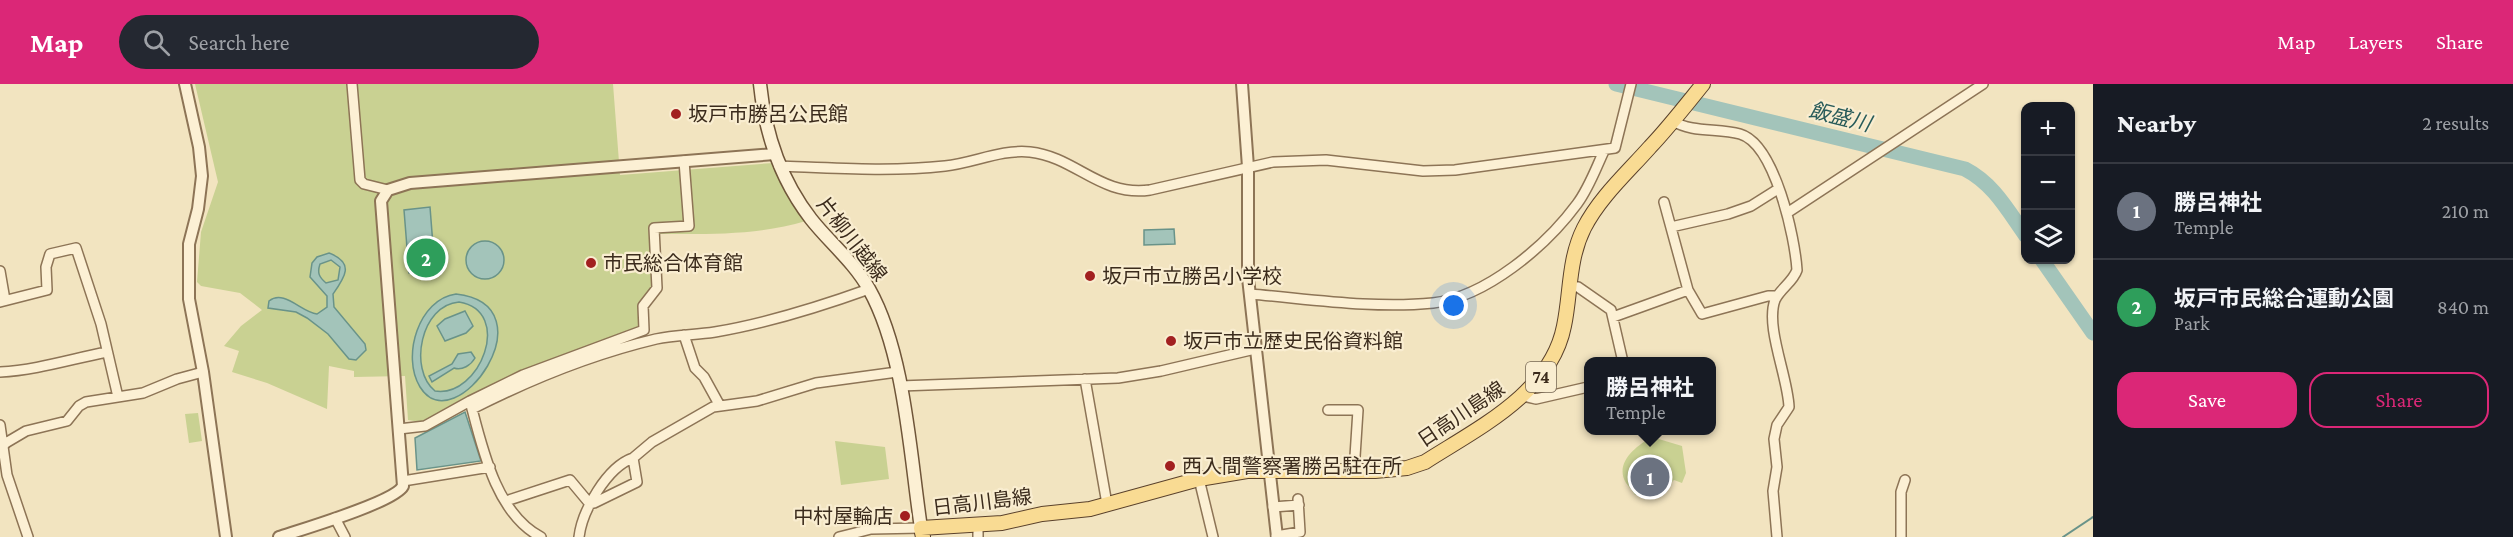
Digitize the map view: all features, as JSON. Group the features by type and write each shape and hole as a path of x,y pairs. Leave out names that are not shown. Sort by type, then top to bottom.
{"main road":[{"name":"片柳川越線","path":"760,84 763,110 777,160 811,219 869,289 885,328 900,386 922,533"},
{"name":"日高川島線","path":"922,533 978,531 1042,514 1090,510 1199,479 1247,471 1354,472 1395,470 1418,465 1523,396 1539,380 1557,350 1564,324 1568,286 1576,249 1592,214 1703,84"}],"street":[{"path":"185,84 201,161 200,196 189,244 191,315 203,372 226,537"},
{"path":"352,84 360,180 364,184 388,190"},
{"path":"1242,84 1248,167 1250,294 1276,536 1300,532 1298,502 1273,507"},
{"path":"279,537 335,518 400,491 403,481 381,201 388,190 395,186 684,161 777,160 916,169 946,166 1012,152 1028,152 1057,159 1108,186 1135,191 1159,188 1273,162 1326,160 1423,171 1455,170 1604,151 1617,146 1631,84"},
{"path":"1787,213 1983,84"},
{"path":"1675,118 1688,129 1699,127 1738,133 1749,138 1760,149 1787,213 1797,270 1793,280 1777,296 1774,306 1774,324 1789,407 1777,425 1774,439 1777,467 1773,491 1778,537"},
{"path":"1250,294 1394,305 1435,303 1474,291 1518,263 1569,214 1585,192 1604,151"},
{"path":"471,405 523,375 644,330 643,306 657,288 654,228 689,226 684,161"},
{"path":"1671,228 1751,206 1778,189"},
{"path":"1664,202 1688,290 1702,314 1768,296 1777,296"},
{"path":"0,271 3,301 46,290 46,267 50,254 76,248 92,294 118,397"},
{"path":"1568,286 1578,287 1606,305 1613,317 1622,357"},
{"path":"399,429 425,426 515,388 608,354 658,339 715,332 792,314 869,289"},
{"path":"1613,317 1688,290"},
{"path":"684,335 695,368 704,377 720,406"},
{"path":"900,386 1137,376 1255,349"},
{"path":"0,372 37,369 59,361 107,352"},
{"path":"2,445 26,431 67,421 79,406 143,393 203,372"},
{"path":"579,537 584,514 601,486 652,442 678,426 720,406 757,401 816,382 897,372"},
{"path":"1085,379 1107,504"},
{"path":"1523,396 1536,399 1584,388"},
{"path":"471,405 490,467 506,501 517,520 528,530 542,537"},
{"path":"1328,410 1358,410 1354,472"},
{"path":"0,425 8,475 28,537"},
{"path":"590,504 638,482 633,458"},
{"path":"403,481 490,467"},
{"path":"1199,479 1213,537"},
{"path":"506,501 570,480 590,504"},
{"path":"1901,537 1901,492 1905,480"},
{"path":"335,518 345,537"},
{"path":"839,537 871,529 922,533"}],"green space":[{"path":"195,84 613,84 620,175 773,163 806,221 749,232 653,234 656,287 641,305 642,329 518,375 420,422 408,420 405,376 354,377 354,371 329,366 327,409 267,383 232,372 239,351 224,346 241,326 262,310 240,293 201,286 197,282 201,232 218,182"},
{"path":"198,413 202,441 189,443 185,414"},
{"path":"1652,437 1682,446 1686,473 1682,483 1674,480 1665,488 1662,486 1657,458 1649,455 1650,460 1642,461 1638,469 1645,492 1635,495 1623,476 1625,462 1634,450"},
{"path":"835,441 885,447 889,479 841,485"}],"water":[{"path":"430,207 435,271 409,273 404,210"},
{"path":"1174,229 1175,244 1144,245 1144,230"},
{"path":"485,241 498,247 504,260 498,273 485,279 472,273 466,260 472,247"},
{"path":"329,253 342,261 345,266 344,276 333,294 334,307 365,344 366,350 356,360 349,359 328,334 307,318 296,312 268,308 269,301 275,298 287,299 317,314 327,307 327,296 310,277 312,263 317,257","holes":["331,260 340,267 338,280 326,283 319,275 320,264"]},
{"path":"456,294 484,303 496,321 496,343 488,366 472,386 454,398 436,400 420,387 412,360 413,345 423,317 443,298","holes":["459,302 476,309 485,321 487,336 484,353 477,368 465,381 451,390 435,391 427,381 422,368 423,339 428,326 435,314 446,306"]},
{"path":"465,311 473,326 466,333 445,341 437,326 445,319"},
{"path":"471,352 475,358 469,365 460,369 454,368 432,382 429,376 452,364 458,354"},
{"path":"465,412 481,461 417,470 415,438"}],"waterway":[{"name":"飯盛川","path":"1616,84 1965,169 1992,190 2021,229"},
{"name":"飯盛川","path":"2045,264 2093,333"},
{"path":"2063,537 2093,517"}],"place":[{"name":"坂戸市勝呂公民館","path":"676,114"},
{"name":"坂戸市民総合運動公園","path":"426,258"},
{"name":"市民総合体育館","path":"591,263"},
{"name":"坂戸市立勝呂小学校","path":"1090,276"},
{"name":"坂戸市立歴史民俗資料館","path":"1171,341"},
{"name":"西入間警察署勝呂駐在所","path":"1170,466"},
{"name":"勝呂神社","path":"1650,477"},
{"name":"中村屋輪店","path":"905,516"}]}
